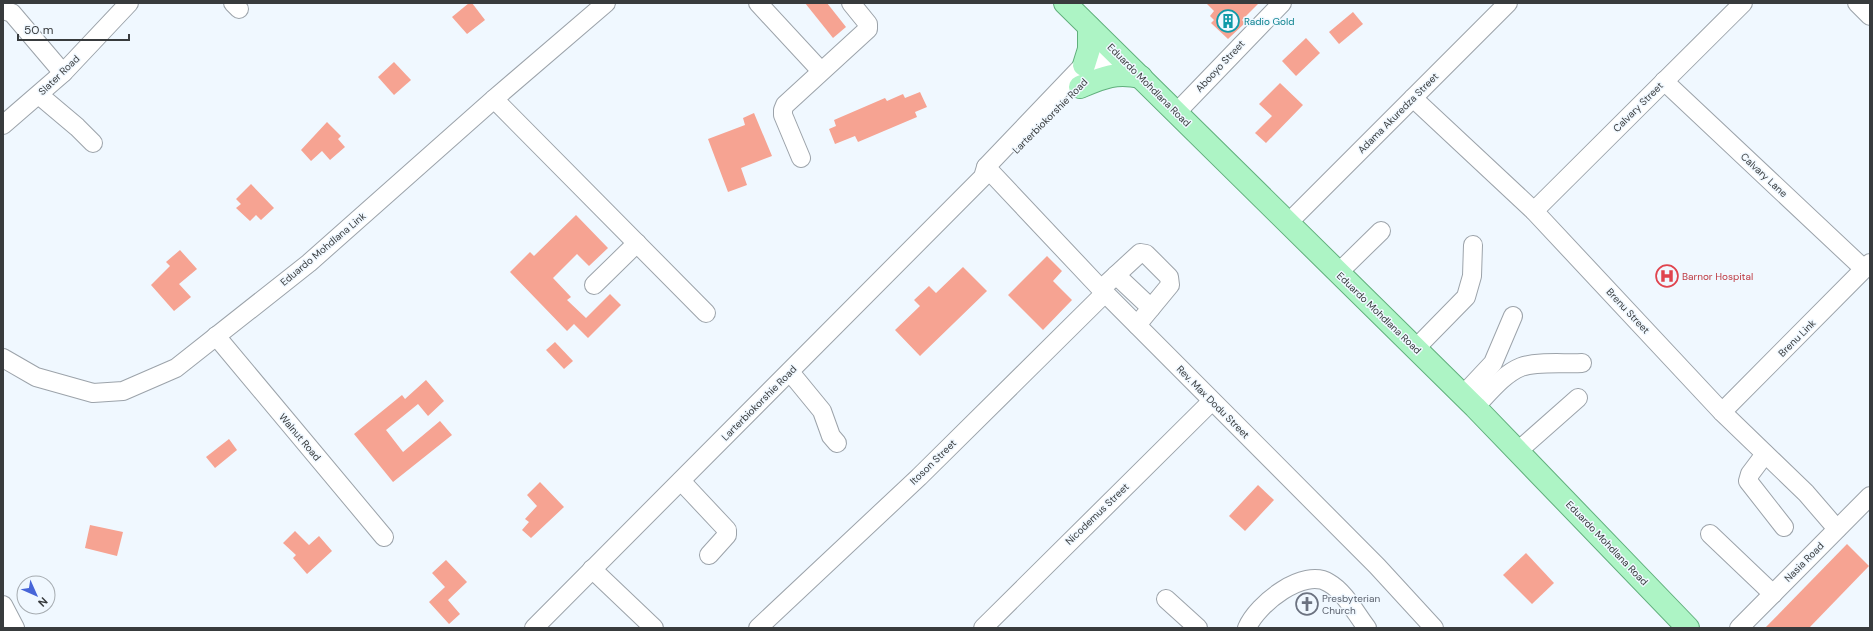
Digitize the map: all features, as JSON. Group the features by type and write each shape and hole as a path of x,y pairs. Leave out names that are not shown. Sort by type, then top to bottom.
{"main road":[{"name":"Eduardo Mohdlana Road","path":"1065,3 1287,224 1469,401 1688,628"},
{"path":"1084,65 1089,49 1090,27"},
{"path":"1080,87 1111,75 1124,74 1141,77"}],"street":[{"name":"Slater Road","path":"3,125 39,95 63,72 129,3"},
{"name":"Eduardo Mohdlana Link","path":"3,358 36,376 93,393 123,392 176,368 309,263 494,99 606,3"},
{"path":"758,3 821,71"},
{"path":"801,158 782,110 785,105 821,71 868,29 868,24 851,3"},
{"name":"Abooyo Street","path":"1176,113 1282,3"},
{"name":"Adama Akuredza Street","path":"1287,224 1508,3"},
{"name":"Calvary Street","path":"1534,211 1743,3"},
{"path":"1857,3 1870,16"},
{"path":"3,10 12,13 63,72"},
{"name":"Larterbiokorshie Road","path":"987,173 1084,65 1110,47"},
{"name":"Larterbiokorshie Road","path":"534,628 987,173 1080,87 1110,47"},
{"name":"Calvary Lane","path":"1664,81 1867,266"},
{"path":"39,95 77,127 93,143"},
{"name":"Brenu Street","path":"1413,98 1534,211 1722,412 1806,494 1837,529"},
{"path":"494,99 706,313"},
{"name":"Rev. Max Dodu Street","path":"987,173 1212,402 1377,566 1434,628"},
{"path":"1338,273 1382,231"},
{"path":"594,285 636,243"},
{"path":"1415,349 1466,297 1472,276 1474,245"},
{"name":"Itoson Street","path":"758,628 919,477 1103,291 1116,275 1140,253 1146,254 1170,277 1170,286 1151,308"},
{"name":"Brenu Link","path":"1722,412 1867,266"},
{"path":"1116,275 1151,308 1137,325"},
{"path":"1469,401 1493,363 1513,316"},
{"name":"Walnut Road","path":"216,336 384,537"},
{"path":"1469,401 1521,366 1530,364 1582,363"},
{"path":"790,372 822,410 831,436 837,443"},
{"path":"1518,451 1578,398"},
{"name":"Nicodemus Street","path":"983,628 1212,402"},
{"path":"1765,454 1750,474 1748,480 1784,526"},
{"path":"681,481 727,530 727,535 709,555"},
{"name":"Nasia Road","path":"1739,628 1870,496"},
{"path":"1710,534 1773,594"},
{"path":"592,569 654,628"},
{"path":"1247,628 1266,604 1278,593 1309,578 1322,579 1331,584 1340,592 1367,628"},
{"path":"1166,599 1198,628"},
{"path":"3,605 15,628"}],"building":[{"path":"469,3 472,3 485,20 467,34 452,17"},
{"path":"805,3 827,3 846,27 833,38"},
{"name":"Radio Gold","path":"1206,3 1259,3 1242,20 1245,23 1228,39 1211,23 1214,20 1210,16 1214,11"},
{"path":"1353,12 1363,24 1339,44 1329,32"},
{"path":"1306,38 1320,53 1296,76 1282,61"},
{"path":"394,62 411,80 394,95 378,77"},
{"path":"1280,83 1303,105 1266,143 1255,133 1272,116 1259,104"},
{"path":"920,92 927,107 915,112 917,117 858,142 855,136 835,144 829,129 836,126 834,120 885,98 887,101 903,94 905,98"},
{"path":"754,113 772,156 741,168 747,185 728,192 708,139 745,125 743,118"},
{"path":"327,122 341,136 338,139 345,147 330,160 322,151 311,161 301,150"},
{"path":"251,184 274,208 261,220 256,215 250,221 236,208 241,204 236,199"},
{"path":"576,215 608,248 589,266 577,254 553,278 571,297 567,300 586,318 610,294 621,305 588,338 574,324 567,331 510,272 530,252 534,256"},
{"path":"180,250 197,269 179,284 191,297 174,311 151,285 170,266 166,262"},
{"path":"1047,256 1062,271 1053,281 1072,300 1043,330 1008,295"},
{"path":"963,267 987,291 920,356 895,330 920,306 914,300 929,286 936,293"},
{"path":"555,342 573,361 564,369 546,350"},
{"path":"426,380 444,401 428,416 418,404 386,430 403,452 440,421 452,435 393,482 354,434 402,395 405,399"},
{"path":"229,439 237,450 215,468 206,457"},
{"path":"540,482 564,507 531,538 522,530 529,522 525,519 537,506 527,495"},
{"path":"1258,485 1274,500 1245,531 1229,516"},
{"path":"90,525 123,532 117,556 85,548"},
{"path":"295,531 309,545 319,536 332,551 307,574 293,558 296,555 283,543"},
{"path":"1847,544 1869,566 1809,628 1765,628"},
{"path":"1526,553 1554,583 1532,604 1503,575"},
{"path":"446,560 467,582 448,600 460,614 449,624 429,602 445,587 432,573"}],"place":[{"name":"Radio Gold","path":"1228,21"},
{"name":"Barnor Hospital","path":"1667,276"},
{"name":"Presbyterian Church","path":"1307,604"}]}
